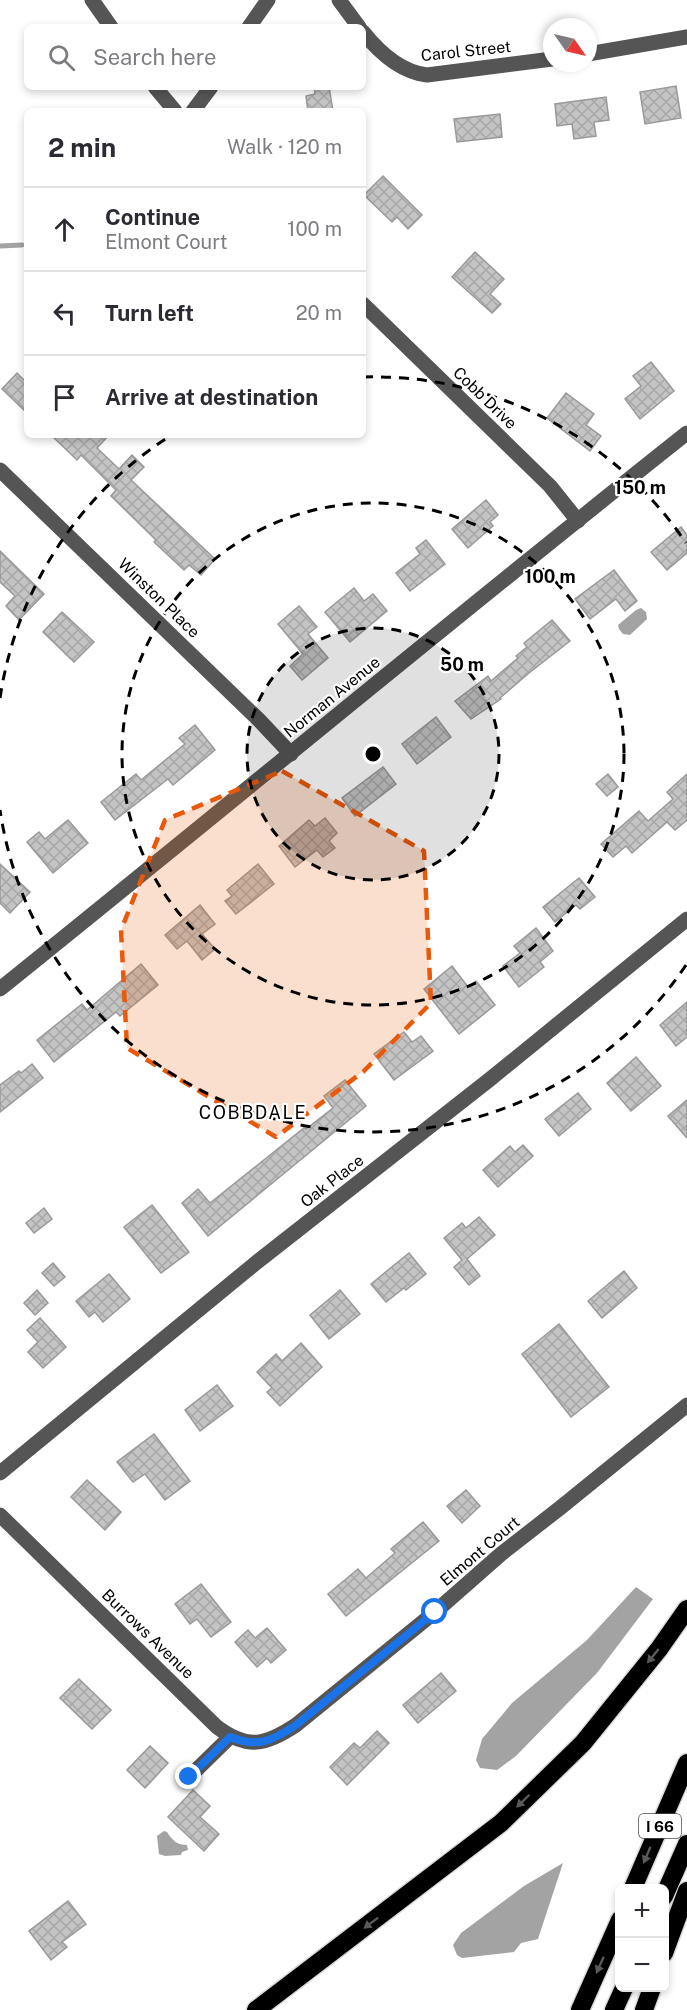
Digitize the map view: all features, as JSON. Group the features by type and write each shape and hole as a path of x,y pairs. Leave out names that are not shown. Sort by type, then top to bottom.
{"highway":[{"path":"256,2010 501,1823 583,1743 659,1650 687,1609"},
{"name":"I 66","path":"635,1884 687,1763"},
{"path":"669,1885 687,1844"},
{"path":"669,1939 687,1890"},
{"path":"580,2010 615,1931"},
{"path":"615,2010 622,1992"},
{"path":"644,2010 651,1992"}],"street":[{"path":"92,0 109,24"},
{"path":"251,24 268,0"},
{"path":"339,0 357,24"},
{"name":"Carol Street","path":"366,35 387,56 414,74 457,72 543,60"},
{"path":"597,52 687,37"},
{"path":"158,90 172,108"},
{"path":"195,108 209,90"},
{"name":"Cobb Drive","path":"366,307 550,486 578,521"},
{"name":"Norman Avenue","path":"0,989 687,434"},
{"name":"Winston Place","path":"0,470 259,720 291,754"},
{"name":"Oak Place","path":"0,1473 248,1270 489,1080 687,919"},
{"name":"Elmont Court","path":"230,1737 242,1742 265,1742 278,1737 296,1725 435,1612 501,1554 569,1502 687,1405"},
{"name":"Burrows Avenue","path":"0,1515 217,1727 230,1737"},
{"path":"189,1777 230,1737"}],"highlighted area":[{"path":"282,771 424,851 431,1003 364,1071 276,1137 127,1048 121,930 165,820"}],"shaded area":[{"path":"641,608 646,612 647,619 630,635 623,634 618,625"},
{"path":"636,1587 653,1599 597,1673 516,1756 497,1770 480,1768 476,1760 482,1739 512,1703 587,1640"},
{"path":"164,1831 175,1842 187,1845 188,1850 182,1852 181,1855 159,1854 157,1836"},
{"path":"563,1863 538,1939 521,1943 514,1952 462,1958 457,1955 453,1945 461,1933 524,1886"}],"building":[{"path":"676,86 681,118 645,124 640,92"},
{"path":"314,90 330,90 332,108 308,108 306,96 315,94"},
{"path":"606,97 609,120 594,122 596,136 574,139 572,124 557,126 555,104"},
{"path":"500,114 502,137 457,142 454,119"},
{"path":"383,176 422,215 408,229 397,217 392,222 366,197 366,193"},
{"path":"475,252 504,279 490,294 501,304 492,313 452,277"},
{"path":"651,362 674,391 640,419 625,399 641,386 633,376"},
{"path":"17,373 24,380 24,410 2,389"},
{"path":"566,393 594,414 586,425 601,436 590,451 547,418"},
{"path":"54,438 106,438 97,448 119,469 132,455 144,467 131,480 215,559 201,575 189,565 184,570 111,496 116,490 81,455 77,460"},
{"path":"486,500 498,515 490,522 493,526 468,548 452,529"},
{"path":"681,527 687,535 687,553 667,570 651,552"},
{"path":"426,540 445,564 410,591 396,573 420,554 416,548"},
{"path":"0,551 44,594 19,620 6,606 15,596 0,582"},
{"path":"614,570 637,601 625,611 616,599 590,619 575,599"},
{"path":"354,588 364,601 373,594 387,611 350,642 325,612"},
{"path":"299,606 317,627 308,634 328,658 302,680 290,666 303,654 278,624"},
{"path":"62,612 94,642 74,662 43,632"},
{"path":"552,620 570,641 529,673 501,699 471,719 455,701 488,676 491,681 518,658 516,656 527,647 524,643"},
{"path":"436,717 451,737 417,764 402,744"},
{"path":"195,725 215,750 173,785 168,779 115,820 101,802 136,774 141,780 185,744 179,738"},
{"path":"383,767 396,784 355,816 342,798"},
{"path":"608,774 618,787 607,796 596,784"},
{"path":"687,774 687,820 675,830 667,822 632,853 626,846 613,857 601,844 639,811 648,821 673,799 667,792"},
{"path":"325,818 337,833 329,841 335,848 323,857 317,850 295,867 279,846 309,820 315,826"},
{"path":"68,820 88,843 53,873 27,842 39,832 45,839"},
{"path":"0,864 30,892 10,913 0,903"},
{"path":"258,864 274,884 236,914 225,901 232,896 227,890"},
{"path":"579,878 595,897 580,909 576,905 555,922 543,907"},
{"path":"200,905 215,924 202,934 215,949 202,960 187,941 177,949 165,935"},
{"path":"536,928 553,951 540,962 544,967 519,987 503,966 520,953 514,946"},
{"path":"141,964 158,985 120,1016 116,1012 54,1062 37,1040 82,1004 87,1010"},
{"path":"452,966 468,987 476,981 495,1005 459,1034 424,989"},
{"path":"687,1002 687,1037 676,1046 660,1025"},
{"path":"404,1032 412,1042 421,1036 433,1051 394,1080 374,1054"},
{"path":"636,1057 661,1086 631,1111 607,1083"},
{"path":"32,1064 43,1078 0,1112 0,1085"},
{"path":"345,1080 366,1106 208,1236 182,1203 198,1189 210,1203 304,1128 306,1129 333,1108 324,1096"},
{"path":"578,1093 591,1109 559,1136 545,1119"},
{"path":"687,1100 687,1138 668,1116"},
{"path":"523,1145 533,1156 498,1187 483,1170 510,1146 515,1152"},
{"path":"152,1205 189,1252 161,1273 124,1227"},
{"path":"44,1208 52,1219 34,1233 26,1223"},
{"path":"479,1217 495,1235 467,1259 480,1276 469,1285 454,1267 462,1260 444,1238 462,1223 466,1228"},
{"path":"409,1253 426,1274 386,1302 371,1284"},
{"path":"53,1263 65,1277 54,1286 42,1273"},
{"path":"624,1271 637,1288 602,1318 588,1301"},
{"path":"109,1274 130,1299 103,1322 95,1312 89,1317 76,1301"},
{"path":"37,1290 48,1303 35,1315 24,1303"},
{"path":"340,1290 360,1314 329,1339 310,1315"},
{"path":"40,1318 66,1347 43,1368 28,1352 38,1342 27,1330"},
{"path":"559,1324 609,1387 571,1417 522,1354"},
{"path":"301,1343 322,1367 280,1406 267,1392 272,1388 257,1372 276,1354 282,1361"},
{"path":"217,1385 233,1406 200,1431 185,1410"},
{"path":"154,1434 190,1481 165,1500 145,1474 133,1482 117,1462"},
{"path":"87,1480 121,1512 105,1530 71,1497"},
{"path":"466,1490 480,1506 462,1523 447,1506"},
{"path":"423,1522 439,1541 346,1616 328,1594 358,1569 366,1578 395,1553 391,1549"},
{"path":"201,1584 231,1622 211,1637 197,1619 190,1624 175,1604"},
{"path":"267,1628 286,1650 271,1663 267,1658 257,1667 235,1642 248,1630 255,1638"},
{"path":"441,1673 456,1691 418,1723 403,1705"},
{"path":"79,1679 111,1710 92,1729 60,1698"},
{"path":"377,1731 389,1743 347,1785 330,1767 354,1743 360,1748"},
{"path":"150,1746 168,1763 145,1788 127,1770"},
{"path":"193,1790 210,1806 200,1817 219,1834 204,1851 168,1817"},
{"path":"68,1901 86,1924 62,1942 67,1947 51,1960 29,1931"}],"waterway":[{"path":"0,246 22,245"}],"district":[{"name":"COBBDALE","path":"253,1112"}],"route":[{"path":"189,1777 230,1737 242,1742 265,1742 278,1737 296,1725 435,1612"}]}
